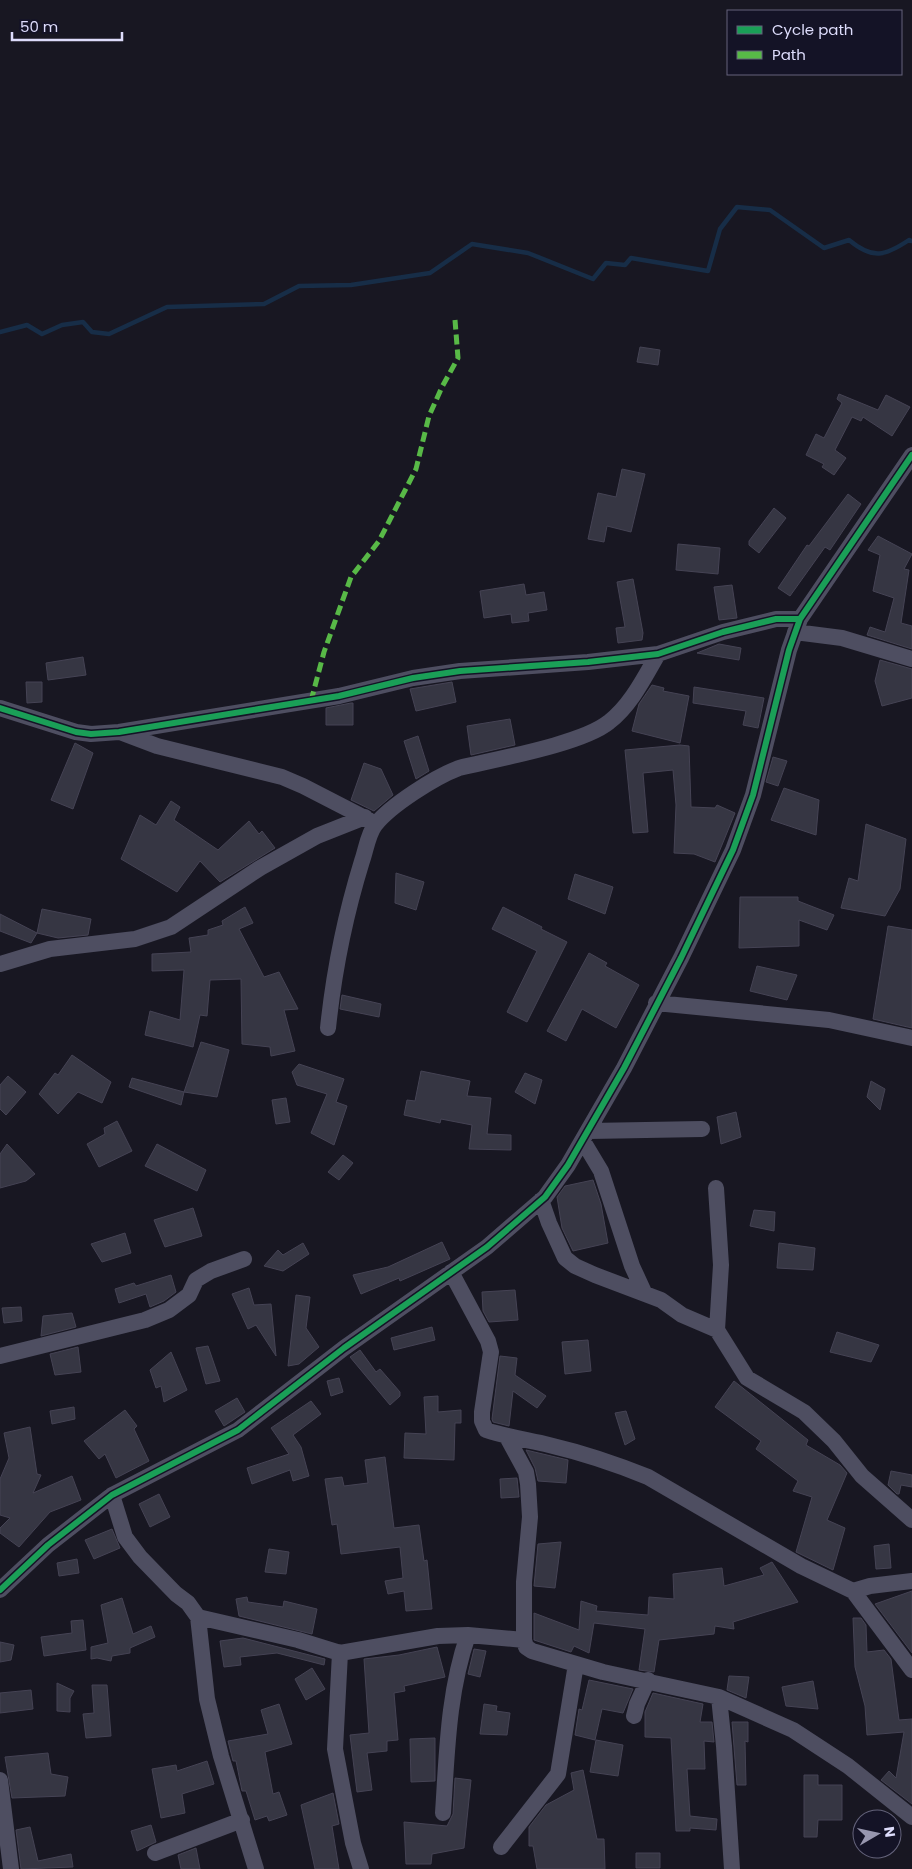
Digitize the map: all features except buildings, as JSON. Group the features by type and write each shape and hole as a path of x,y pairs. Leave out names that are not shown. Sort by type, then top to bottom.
{"street":[{"path":"0,1590 48,1545 112,1495 238,1430 344,1348 493,1242 541,1200 568,1165 586,1136 681,958 733,850 753,795 798,625 912,455"},
{"path":"0,708 76,732 91,734 120,732 339,696 413,678 460,671 588,662 658,654 724,632 776,619 912,659"},
{"path":"0,964 50,949 135,939 171,927 268,863 316,836 370,821 444,774 459,768 585,736 608,723 622,710 633,696 658,654"},
{"path":"120,732 157,746 282,777 370,821"},
{"path":"328,1028 336,960 370,821"},
{"path":"656,1003 829,1020 912,1038"},
{"path":"586,1136 702,1128"},
{"path":"586,1136 601,1171 632,1266 644,1292"},
{"path":"716,1188 721,1264 717,1330"},
{"path":"541,1200 565,1258 575,1266 595,1275 661,1300 682,1315 717,1330 747,1378 804,1412 834,1441 862,1476 912,1520"},
{"path":"0,1356 145,1320 170,1310 189,1295 196,1280 211,1271 244,1258"},
{"path":"451,1272 488,1341 491,1352 482,1421 486,1430 562,1448 622,1466 648,1477 800,1566 853,1591 912,1670"},
{"path":"507,1436 526,1472 528,1484 530,1517 524,1582 524,1640 526,1647 532,1651 603,1672 648,1680 719,1697 793,1730 848,1766 912,1816"},
{"path":"112,1495 125,1536 135,1550 176,1594 188,1603 198,1617 207,1699 221,1756 256,1869"},
{"path":"853,1591 870,1586 912,1580"},
{"path":"198,1617 298,1640 340,1653 438,1636 468,1635 524,1640"},
{"path":"443,1812 452,1704 459,1660 468,1635"},
{"path":"340,1653 335,1748 353,1843 361,1869"},
{"path":"501,1846 558,1774 576,1664"},
{"path":"634,1716 636,1704 648,1680"},
{"path":"719,1697 732,1840 732,1869"},
{"path":"0,1780 10,1869"},
{"path":"155,1853 242,1820"}],"waterway":[{"path":"0,332 27,325 42,334 62,325 83,322 92,332 109,334 167,307 264,304 299,286 351,285 430,273 472,244 528,253 593,279 606,263 625,265 631,258 708,271 720,229 737,207 770,210 824,248 849,240 865,251 879,254 893,250 909,240 912,241"}],"marked path":[{"path":"311,701 324,652 351,577 379,541 416,469 429,416 458,358 455,320"}],"cycle path":[{"path":"0,1590 48,1545 112,1495 238,1430 344,1348 487,1247 545,1197 568,1165 624,1068 681,958 733,850 753,795 789,650 800,619 912,455"},
{"path":"0,708 76,732 91,734 119,732 339,696 413,678 460,671 588,662 658,654 723,632 776,619 800,619"}]}
